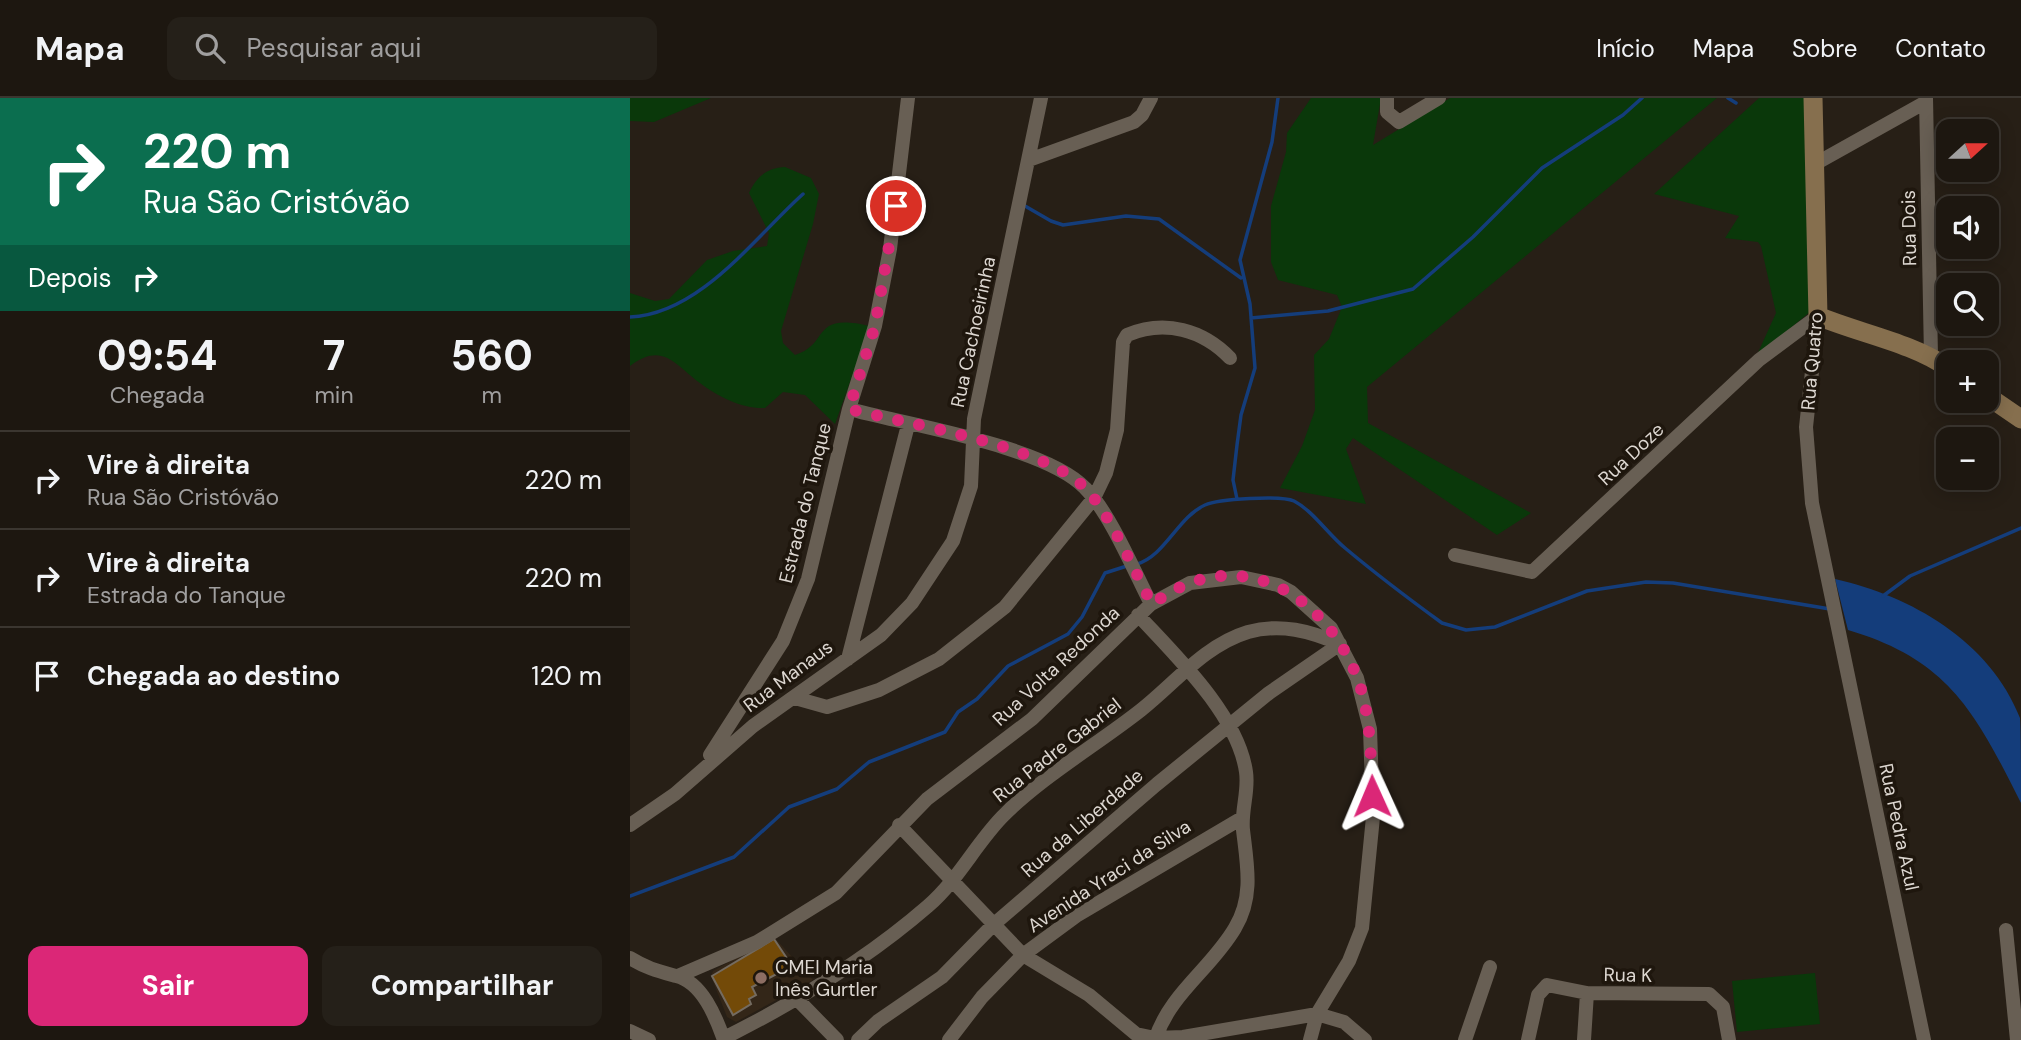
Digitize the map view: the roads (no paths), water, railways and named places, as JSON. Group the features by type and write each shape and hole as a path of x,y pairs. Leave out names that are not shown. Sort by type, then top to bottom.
{"street":[{"name":"Rua Cachoeirinha","path":"848,659 899,617 953,541 971,486 972,437 1041,98"},
{"path":"1029,160 1134,122 1142,115 1151,98"},
{"path":"1387,98 1387,112 1399,122 1439,98"},
{"name":"Rua Quatro","path":"1813,98 1818,316 1806,427 1812,503 1835,622"},
{"name":"Estrada do Tanque","path":"700,771 762,676 795,613 820,538 849,409 875,326 913,100"},
{"path":"1815,164 1926,100"},
{"name":"Rua Dois","path":"1926,100 1939,350"},
{"path":"1818,316 1845,329 1936,361"},
{"name":"Rua Doze","path":"1455,555 1532,572 1759,360 1818,316"},
{"path":"795,698 818,706 841,704 918,672 939,659 1005,607 1094,498 1106,473 1118,430 1123,342 1127,335 1168,329 1199,333 1213,341 1230,358"},
{"path":"1999,404 2021,419"},
{"path":"849,409 908,425 972,437 1065,473 1094,498 1152,604"},
{"name":"Rua Manaus","path":"630,825 675,794 753,726 848,659 908,425"},
{"name":"Rua Volta Redonda","path":"678,976 757,942 836,893 899,825 947,782 1032,719 1152,604 1177,589 1203,580 1241,577 1278,585 1303,600 1331,628 1357,678 1370,729 1373,817 1362,928 1349,961 1317,1014 1310,1040"},
{"path":"1138,615 1187,670 1227,727 1246,772 1242,817 1248,885 1245,908 1227,940 1172,1004 1155,1039"},
{"name":"Rua Pedra Azul","path":"1835,622 1924,1040"},
{"name":"Rua Padre Gabriel","path":"724,1039 797,999 892,936 953,882 975,849 1005,814 1144,708 1187,670 1222,644 1264,629 1300,629 1340,644"},
{"name":"Rua da Liberdade","path":"858,1040 878,1021 942,977 993,925 1269,692 1340,644"},
{"name":"Avenida Yraci da Silva","path":"949,1040 982,997 1023,954 1076,916 1242,817"},
{"path":"899,825 1023,954 1089,995 1136,1034 1155,1039 1184,1039 1317,1014 1344,1022 1365,1040"},
{"path":"2006,930 2017,1040"},
{"path":"630,958 660,974 678,976 695,985 724,1039"},
{"path":"1465,1040 1490,967"},
{"name":"Rua K","path":"1528,1040 1538,995 1547,985 1587,993 1709,994 1720,1002 1728,1040"},
{"path":"1584,1040 1587,993"},
{"path":"797,999 837,1040"},
{"path":"630,1031 649,1040"}],"water":[{"path":"1835,579 1892,597 1919,610 1945,626 1989,666 2007,691 2020,718 2021,803 1973,717 1956,694 1936,674 1912,657 1883,642 1848,630"}],"waterway":[{"path":"1237,499 1233,480 1241,415 1255,368 1250,304 1240,260 1272,142 1278,98"},
{"path":"1251,318 1328,311 1413,289 1473,237 1542,168 1623,115 1642,98"},
{"path":"1728,98 1736,103"},
{"path":"630,317 656,313 680,303 703,288 725,271 803,194"},
{"path":"1025,206 1063,225 1126,216 1159,219 1241,278"},
{"path":"1137,564 1156,553 1187,518 1205,505 1276,498 1301,505 1345,548 1405,596 1442,623 1466,630 1495,627 1587,591 1646,582 1673,583 1830,609"},
{"path":"1883,596 1910,576 2021,528"},
{"path":"630,896 734,857 789,807 837,789 869,762 945,732 958,712 977,699 1008,666 1068,634 1082,617 1105,573 1130,565"}],"place":[{"name":"CMEI Maria Inês Gurtler","path":"761,978"}]}
